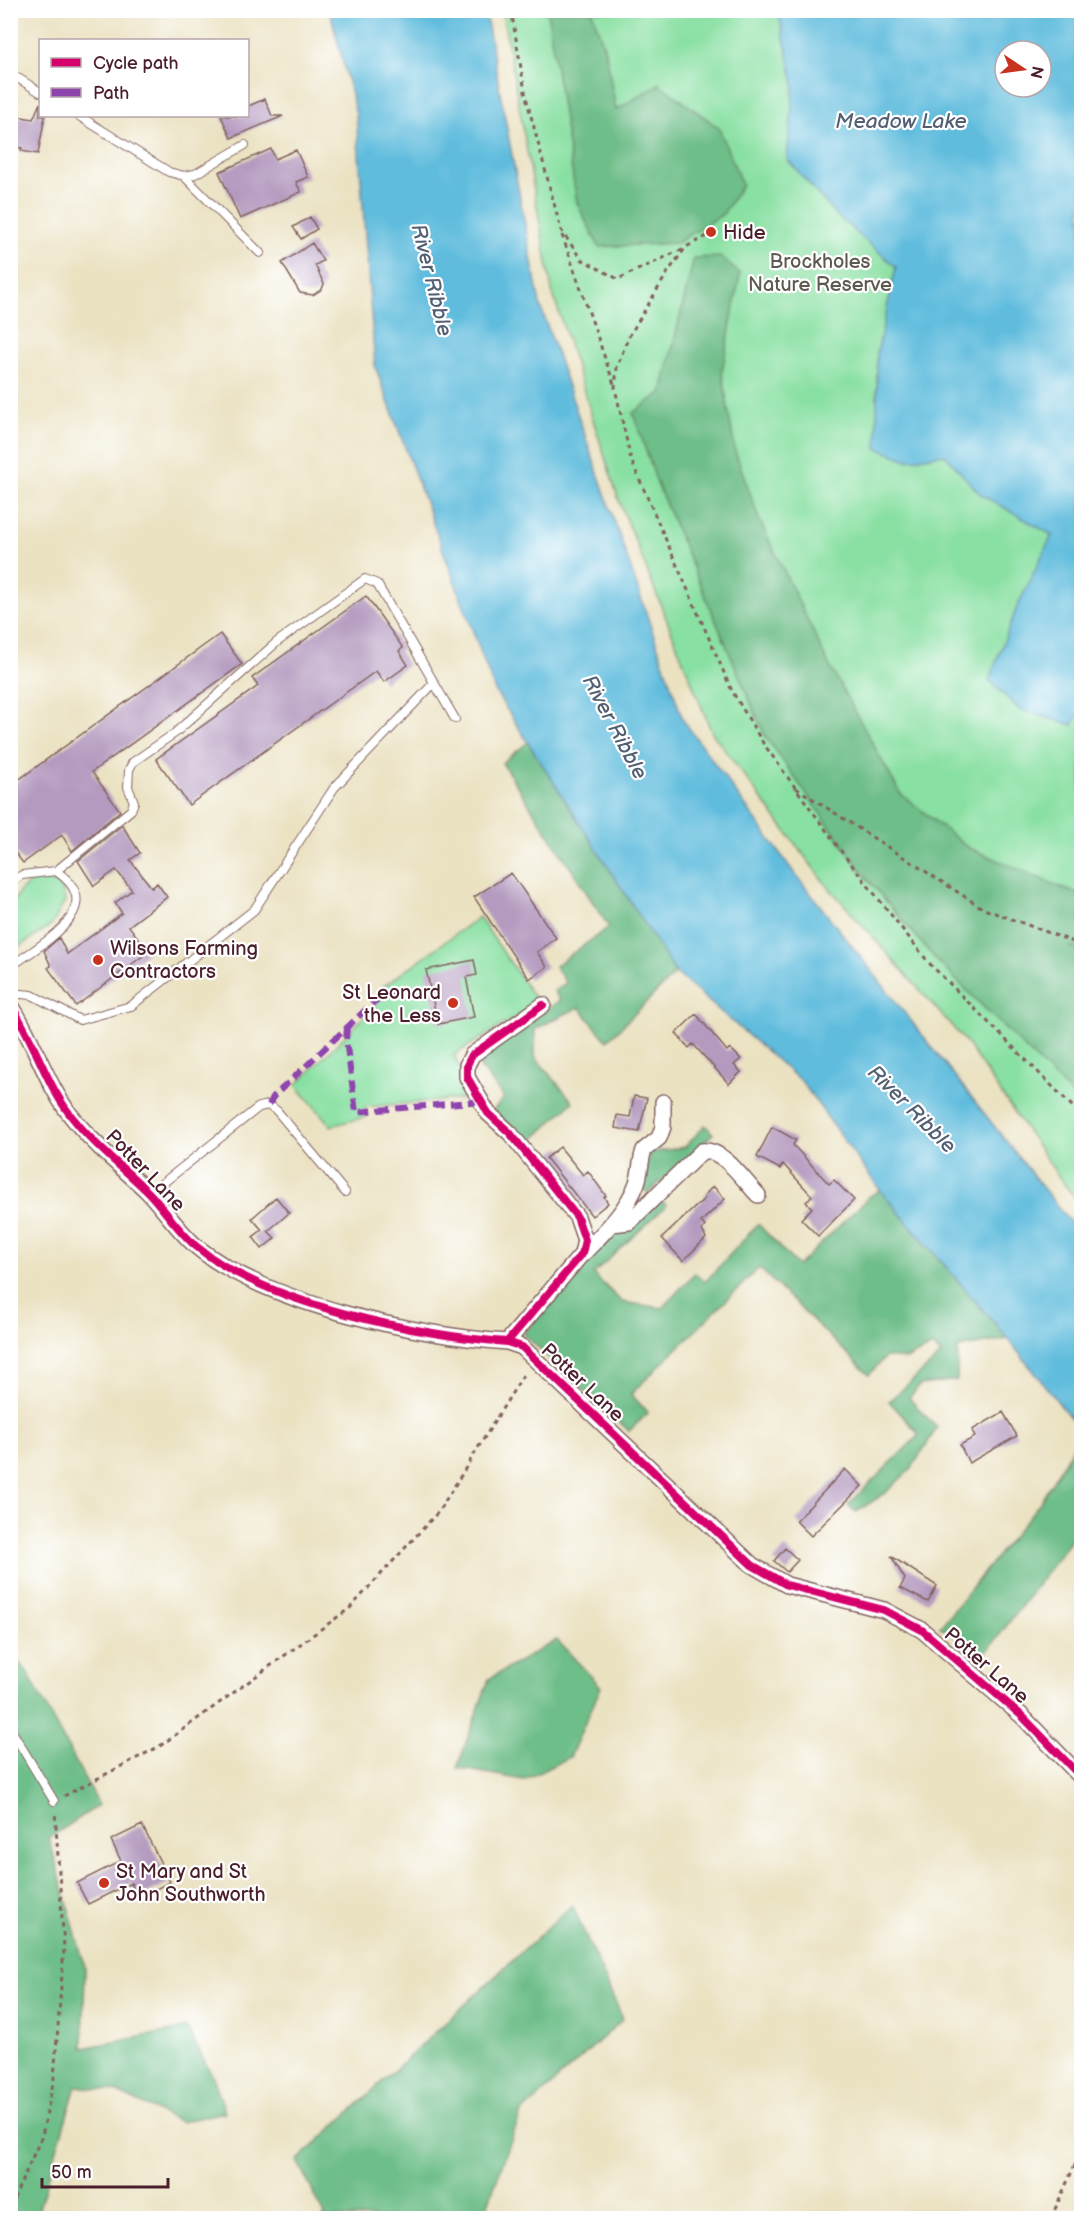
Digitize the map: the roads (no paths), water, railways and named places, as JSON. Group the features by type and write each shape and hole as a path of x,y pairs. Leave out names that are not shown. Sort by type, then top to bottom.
{"street":[{"name":"Potter Lane","path":"10,1004 51,1086 76,1123 149,1194 196,1247 240,1276 299,1300 381,1322 507,1342 522,1347 752,1565 787,1585 884,1611 922,1630 1022,1716 1082,1778"},
{"path":"543,1005 472,1055 466,1065 467,1077 488,1113 510,1133 577,1217 585,1240 582,1254"},
{"path":"507,1342 624,1208 638,1181 644,1150 659,1138 663,1127 663,1102"},
{"path":"612,1224 629,1222 702,1151 710,1150 719,1155 758,1195"}],"lane":[{"path":"10,73 39,91"},
{"path":"81,117 169,172 184,176 201,172 245,145"},
{"path":"184,176 260,253"},
{"path":"10,882 22,875 56,871 131,810 134,802 128,787 129,770 133,762 175,733 277,642 365,579 377,584 454,719"},
{"path":"10,993 32,995 80,1020 131,1006 254,910 334,788 434,683"},
{"path":"10,967 65,927 75,911 77,896 70,880 56,871"},
{"path":"149,1194 259,1107 269,1105 277,1111 345,1192"},
{"path":"10,1728 54,1801"}],"water":[{"name":"River Ribble","path":"330,11 485,11 540,305 683,720 795,874 1081,1236 1081,1431 1008,1339 880,1190 802,1082 676,973 495,691 375,366 356,114"},
{"name":"Meadow Lake","path":"778,11 1081,11 1082,707 1073,725 1020,710 989,680 1017,607 1052,535 980,494 944,454 907,460 877,448 877,353 896,267 836,215 787,159 794,84"}],"place":[{"name":"Hide","path":"711,232"},
{"name":"Wilsons Farming Contractors","path":"98,960"},
{"name":"St Leonard the Less","path":"453,1003"},
{"name":"St Mary and St John Southworth","path":"104,1883"}],"park label":[{"name":"Brockholes Nature Reserve","path":"820,272"}]}
